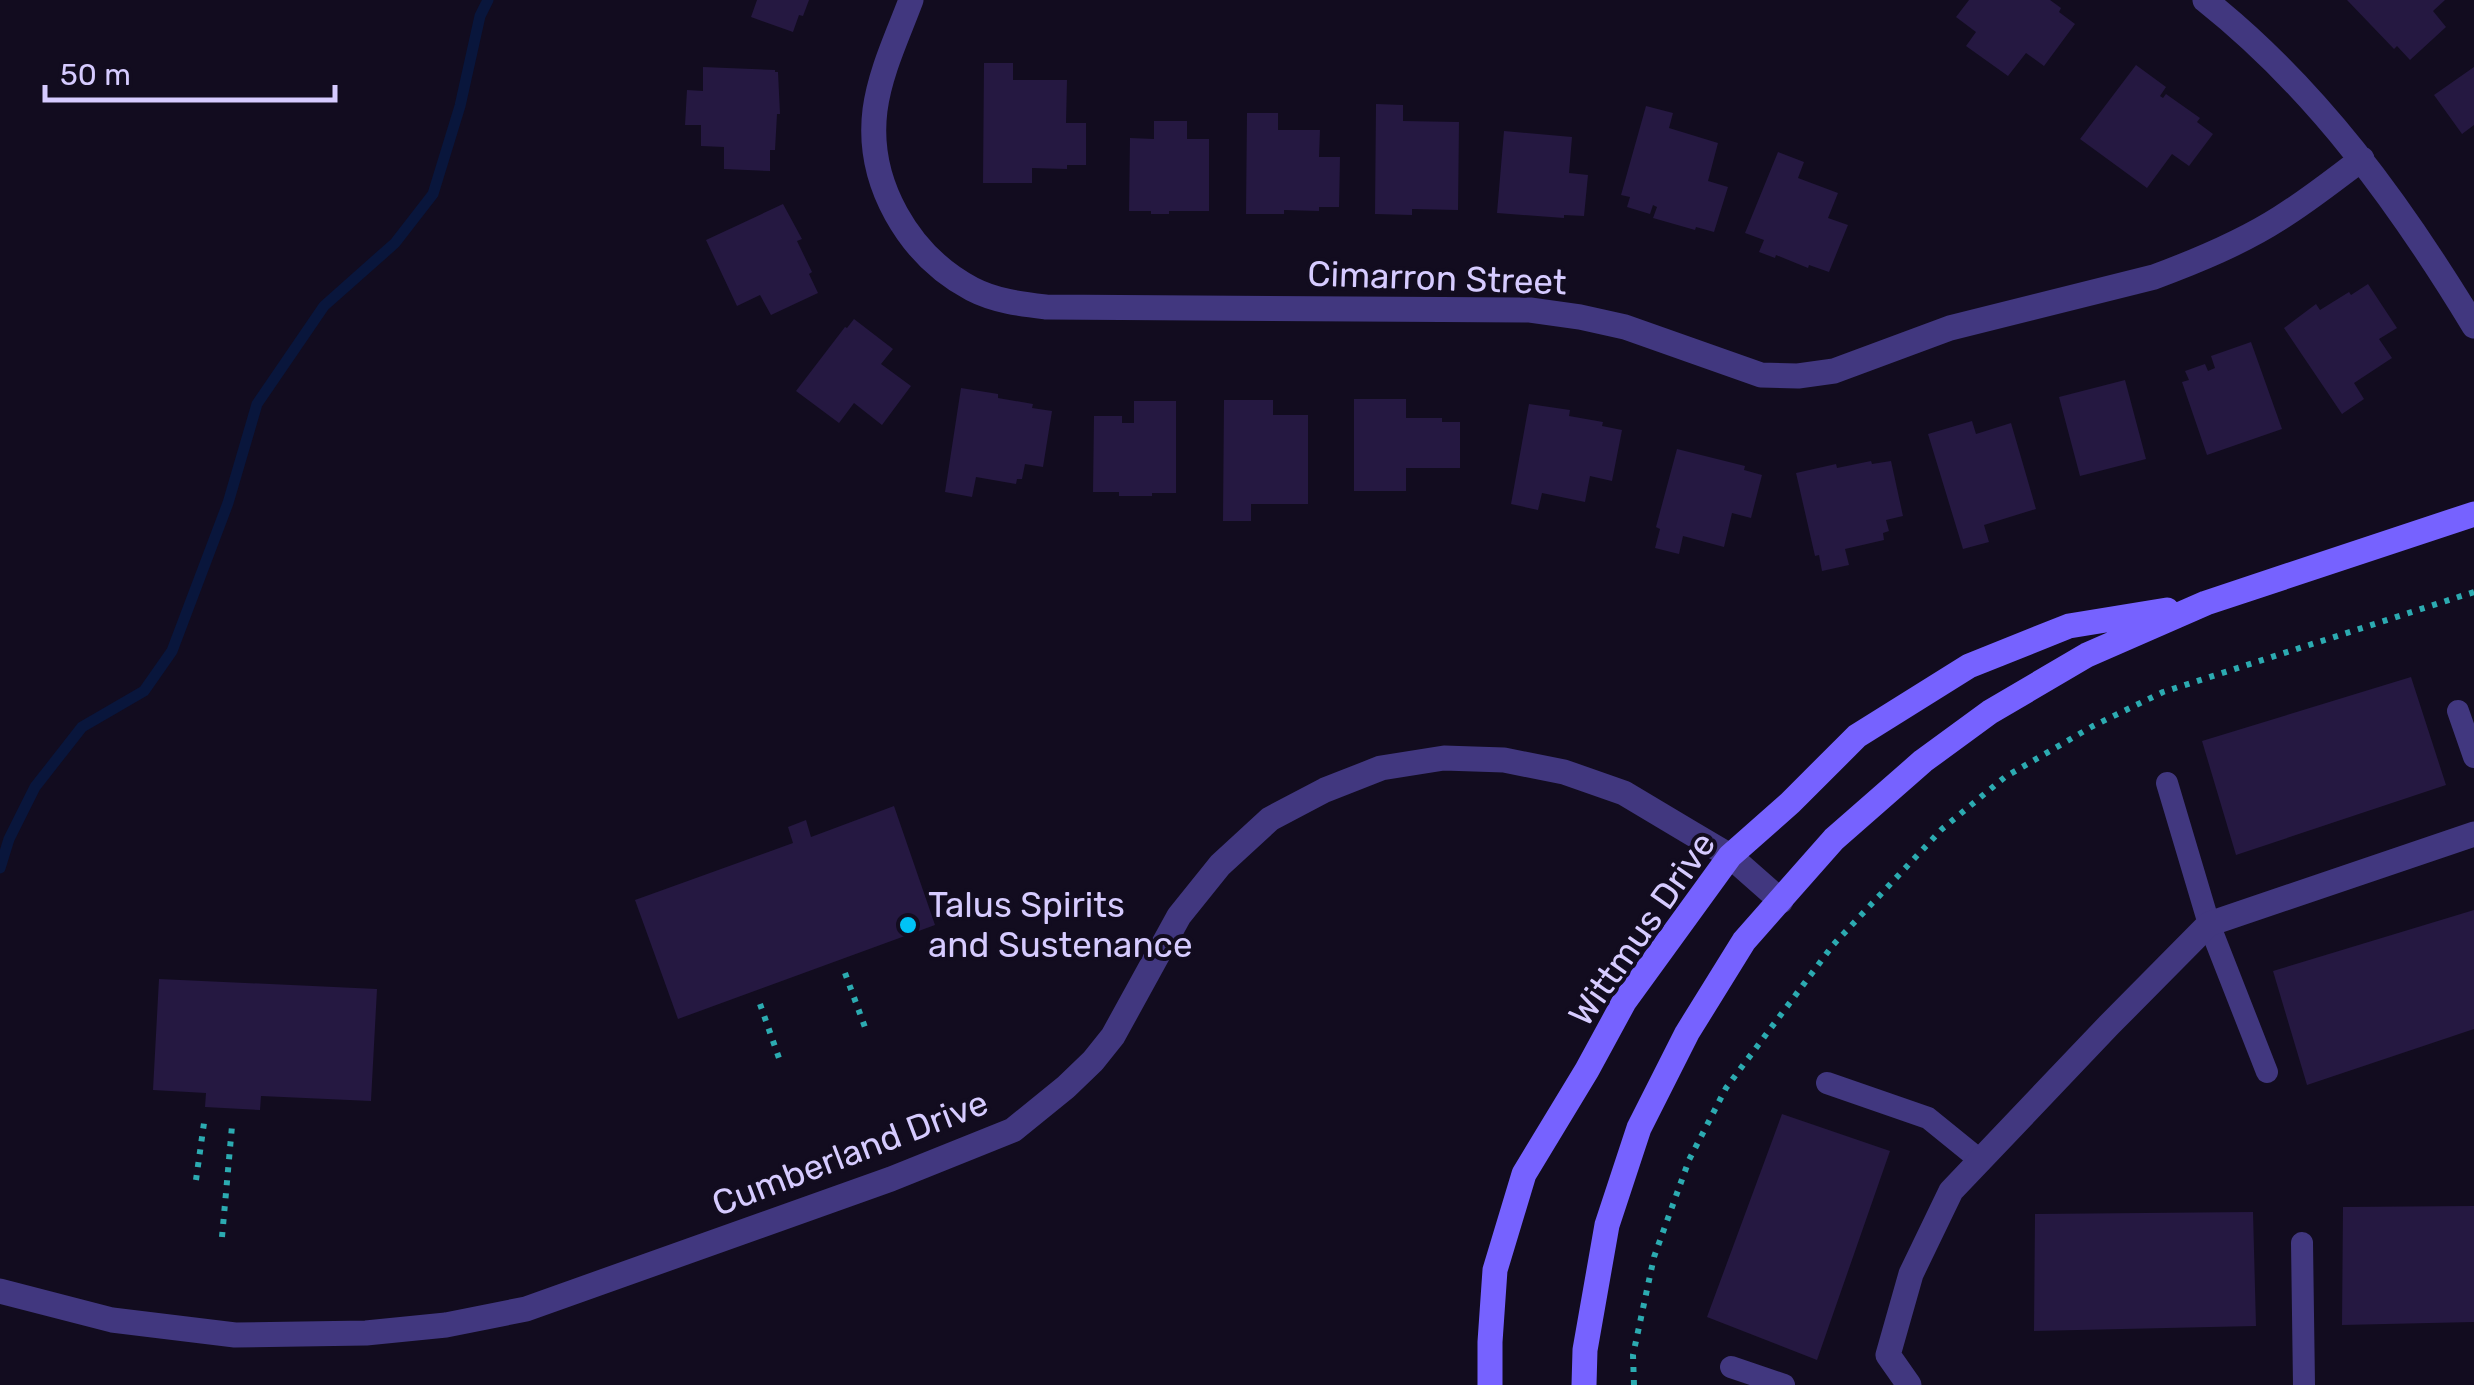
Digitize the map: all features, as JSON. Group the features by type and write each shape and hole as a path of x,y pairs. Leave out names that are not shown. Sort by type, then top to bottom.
{"street":[{"name":"Cimarron Street","path":"911,0 878,96 874,132 880,173 894,210 905,229 942,268 970,288 986,296 1046,307 1476,309 1556,313 1650,334 1761,374 1816,375 1950,328 2154,277 2182,266 2278,220 2362,159"},
{"path":"2205,0 2266,51 2362,159 2474,326"},
{"name":"Wittmus Drive","path":"1584,1385 1585,1350 1606,1225 1639,1128 1687,1033 1744,941 1834,839 1923,761 1990,712 2087,655 2206,603 2474,514"},
{"name":"Wittmus Drive","path":"1490,1385 1496,1270 1524,1174 1624,1002 1730,856 1857,736 1970,666 2068,626 2206,603"},
{"name":"Cumberland Drive","path":"0,1291 112,1320 236,1335 366,1333 446,1325 526,1309 891,1179 1013,1130 1066,1087 1113,1036 1179,916 1220,865 1270,819 1325,790 1381,768 1459,758 1504,760 1564,772 1624,793 1730,856 1782,901"},
{"path":"1900,1381 1888,1355 1911,1274 1952,1191 2210,924 2474,834"}],"lane":[{"path":"2458,711 2474,757"},
{"path":"2167,783 2210,924 2267,1072"},
{"path":"1827,1083 1928,1118 1981,1161"},
{"path":"2302,1243 2304,1385"},
{"path":"1731,1367 1784,1385"}],"path":[{"path":"1634,1385 1633,1355 1654,1257 1689,1160 1726,1088 1834,945 1942,830 2006,778 2093,726 2163,692 2474,592"},
{"path":"846,974 866,1030"},
{"path":"760,1004 780,1062"},
{"path":"196,1180 204,1123"},
{"path":"222,1237 232,1126"}],"building":[{"path":"757,0 809,0 793,32 751,17"},
{"path":"1969,0 2050,0 2075,24 2044,66 2026,53 2008,76 1966,46 1976,32 1956,17"},
{"path":"2347,0 2445,0 2433,11 2446,27 2410,60 2397,46 2394,49"},
{"path":"984,63 1013,63 1013,80 1067,80 1066,123 1086,123 1086,165 1032,168 1032,183 983,183"},
{"path":"2136,65 2166,87 2160,96 2166,94 2200,118 2197,122 2213,134 2189,166 2172,154 2147,188 2080,139"},
{"path":"703,67 778,72 780,114 775,150 770,150 770,171 724,169 724,147 701,146 701,125 685,125 687,90 703,91"},
{"path":"2474,67 2474,125 2462,134 2434,95"},
{"path":"1376,104 1403,105 1403,121 1459,122 1458,210 1412,209 1412,215 1375,214"},
{"path":"1646,106 1673,113 1669,128 1718,143 1708,181 1728,187 1714,232 1653,218 1657,207 1653,205 1650,214 1627,207 1630,197 1621,195"},
{"path":"1247,113 1278,113 1278,130 1320,130 1319,157 1340,157 1339,207 1246,214"},
{"path":"1154,121 1187,121 1187,139 1209,139 1209,211 1129,211 1130,138 1154,139"},
{"path":"1504,131 1572,137 1569,173 1588,175 1584,216 1497,213"},
{"path":"1778,152 1804,162 1798,178 1838,193 1828,218 1848,225 1829,272 1759,252 1764,240 1745,233"},
{"path":"783,204 802,239 797,241 818,293 771,315 760,295 737,306 706,240"},
{"path":"2368,284 2397,328 2379,339 2392,358 2354,383 2364,399 2342,414 2284,328 2316,304 2320,310"},
{"path":"854,319 893,349 881,364 911,386 882,425 854,403 839,423 796,391"},
{"path":"2251,342 2282,429 2207,455 2182,382 2189,380 2185,371 2205,364 2208,371 2215,368 2211,356"},
{"path":"2125,380 2146,459 2080,476 2059,397"},
{"path":"961,388 998,394 998,398 1052,411 1043,467 1025,464 1022,479 1017,479 1016,484 976,477 972,497 945,492"},
{"path":"1354,399 1406,399 1406,418 1460,422 1460,468 1406,468 1406,491 1354,491"},
{"path":"1224,400 1273,400 1273,415 1308,415 1308,504 1251,504 1251,521 1223,521"},
{"path":"1134,401 1176,401 1176,493 1119,496 1119,492 1093,492 1094,416 1122,416 1122,423 1134,423"},
{"path":"1529,404 1570,410 1569,416 1622,430 1612,481 1590,476 1585,502 1542,493 1538,510 1511,504"},
{"path":"1972,421 1976,434 2011,423 2036,509 1984,525 1989,542 1963,549 1928,434"},
{"path":"1677,449 1745,466 1744,470 1762,475 1751,518 1732,513 1724,547 1683,536 1679,554 1655,548 1660,529 1656,527"},
{"path":"1891,461 1903,516 1886,520 1889,531 1883,533 1884,540 1845,549 1849,565 1822,571 1796,473"},
{"path":"2411,677 2446,785 2236,855 2202,741"},
{"path":"894,806 935,925 678,1019 635,900 793,843 788,827 806,820 811,837"},
{"path":"2474,910 2474,1029 2307,1085 2273,971"},
{"path":"159,979 377,989 371,1101 261,1096 260,1110 205,1107 206,1093 153,1090"},
{"path":"1782,1114 1890,1151 1817,1360 1707,1317"},
{"path":"2474,1206 2474,1322 2342,1325 2343,1207"},
{"path":"2253,1212 2256,1326 2034,1331 2035,1214"}],"waterway":[{"path":"0,868 9,839 35,787 82,727 144,691 172,651 228,503 257,404 324,306 395,243 433,194 460,106 480,16 488,0"}],"place":[{"name":"Talus Spirits and Sustenance","path":"908,925"}]}
